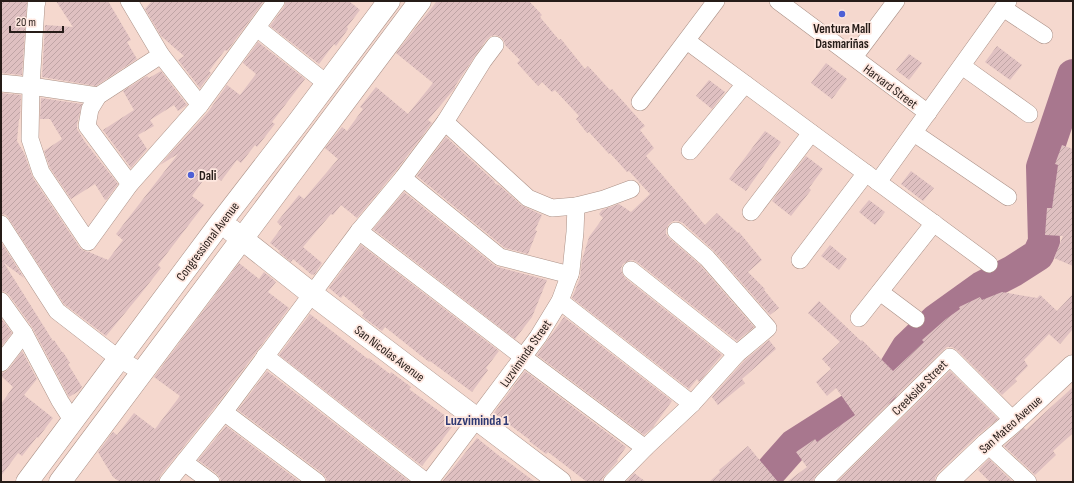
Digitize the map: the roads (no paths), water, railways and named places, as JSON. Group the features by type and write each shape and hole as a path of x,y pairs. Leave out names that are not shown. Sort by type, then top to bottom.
{"main road":[{"name":"Congressional Avenue","path":"27,482 221,222 389,1"},
{"name":"Congressional Avenue","path":"60,482 420,1"},
{"name":"San Nicolas Avenue","path":"221,222 312,294 560,482"},
{"name":"San Mateo Avenue","path":"947,482 1073,366"}],"street":[{"path":"37,1 31,86 30,139 41,172 88,242 130,184 200,106 276,1"},
{"path":"129,1 161,55 200,106"},
{"path":"640,102 716,1"},
{"name":"Harvard Street","path":"778,1 928,113"},
{"path":"854,57 896,1"},
{"path":"800,260 914,133 1006,4 1044,36"},
{"path":"257,28 326,83"},
{"path":"687,41 990,264"},
{"path":"168,482 224,412 359,231 403,178 445,122 483,61 495,45"},
{"path":"130,184 88,126 90,110 98,96 161,55"},
{"path":"962,66 1028,114"},
{"path":"1,83 98,96"},
{"path":"690,152 745,84"},
{"path":"445,122 528,198 552,208 576,206 604,199 631,189"},
{"path":"751,212 811,133"},
{"path":"914,133 1008,197"},
{"path":"403,178 500,256 570,275"},
{"name":"Luzviminda Street","path":"429,482 538,337 560,300 571,271 576,206"},
{"path":"859,318 934,223"},
{"path":"1,224 57,311 119,359 142,372"},
{"path":"359,231 523,357 645,448"},
{"path":"612,482 645,448 692,404 737,354 768,328 707,258 676,231"},
{"path":"632,270 737,354"},
{"path":"880,292 916,318"},
{"path":"560,300 692,404"},
{"path":"1,301 24,333 60,401 72,420"},
{"path":"1,363 24,333"},
{"path":"265,356 426,482"},
{"name":"Creekside Street","path":"823,482 950,357 1014,421"},
{"path":"224,412 316,482"},
{"path":"987,444 1028,482"},
{"path":"184,462 211,482"}],"waterway":[{"path":"757,482 771,471 794,445 882,389 907,348 936,320 982,287 1013,271 1038,255 1044,242 1042,167 1073,75"}],"place":[{"name":"Ventura Mall Dasmariñas","path":"842,14"},
{"name":"Dali","path":"191,175"}],"district":[{"name":"Luzviminda 1","path":"477,420"}]}
